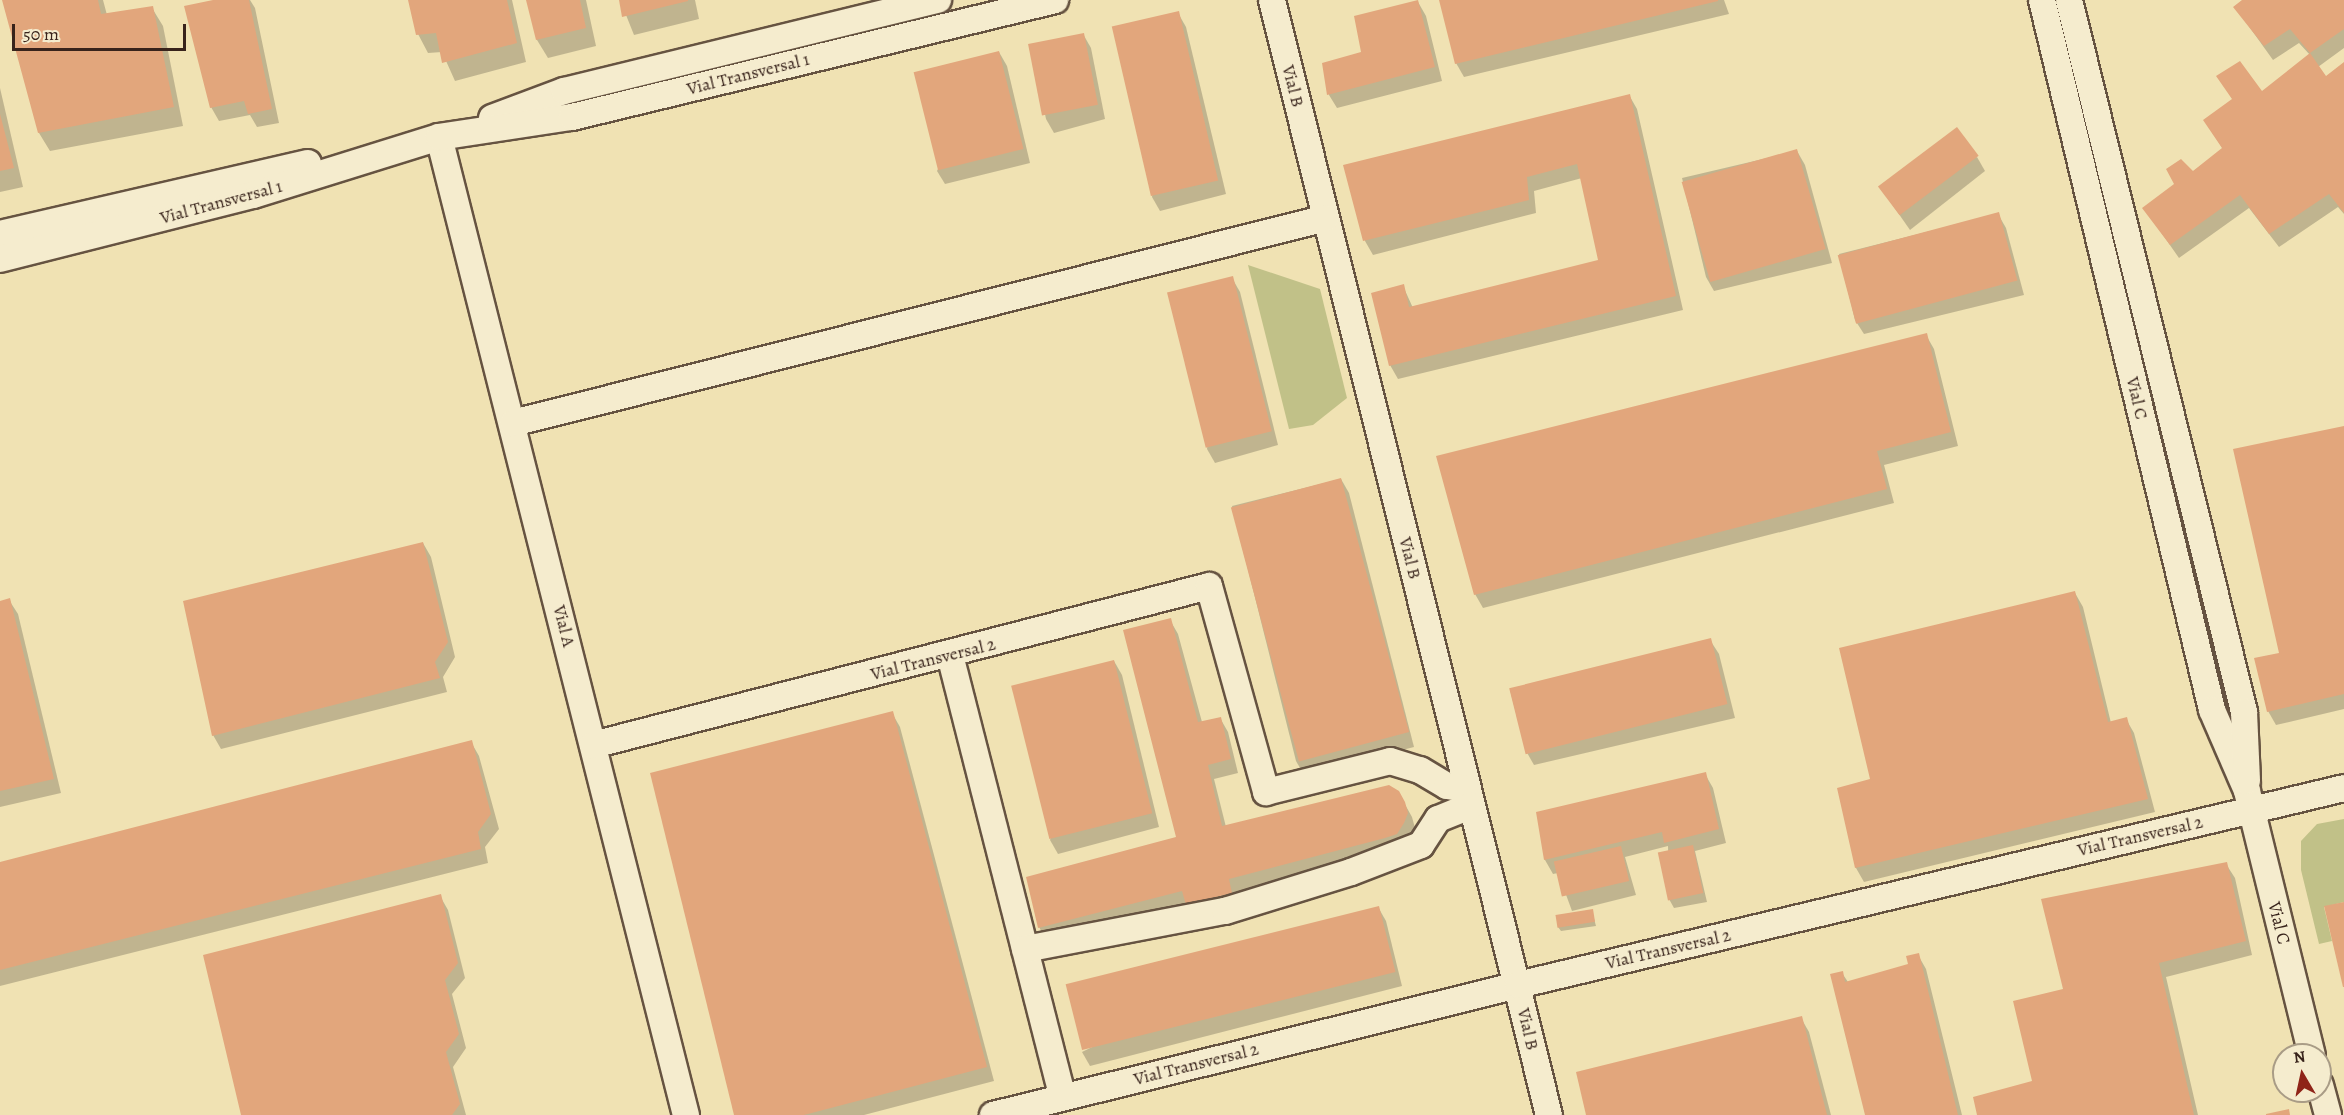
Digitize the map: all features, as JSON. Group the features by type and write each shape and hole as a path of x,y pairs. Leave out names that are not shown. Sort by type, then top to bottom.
{"street":[{"name":"Vial Transversal 1","path":"0,259 253,195 439,137 564,91 938,0"},
{"name":"Vial Transversal 1","path":"0,234 272,170 439,137 572,117 1055,0"},
{"name":"Vial B","path":"1272,0 1549,1115"},
{"name":"Vial C","path":"2042,0 2212,710 2249,800 2309,1043"},
{"name":"Vial C","path":"2069,0 2244,712 2249,800"},
{"name":"Vial A","path":"439,137 686,1115"},
{"path":"513,423 1326,218"},
{"name":"Vial Transversal 2","path":"593,745 950,655 1209,586 1266,792 1390,761 1420,770 1469,798"},
{"path":"950,655 1063,1098"},
{"name":"Vial Transversal 2","path":"993,1115 2249,800 2344,788"},
{"path":"1025,949 1225,911 1352,872 1421,845 1438,819 1469,798"}],"green space":[{"path":"1248,265 1320,289 1347,398 1313,425 1289,429"},
{"path":"2344,819 2344,902 2324,907 2332,941 2319,944 2301,870 2301,841 2317,824"}],"building":[{"path":"2,0 98,0 101,14 153,6 174,107 38,133"},
{"path":"213,0 249,0 272,109 248,114 244,101 210,108 184,6"},
{"path":"408,0 507,0 517,43 442,63 436,33 416,35"},
{"path":"526,0 580,0 586,28 536,40"},
{"path":"619,0 688,0 688,1 622,17"},
{"path":"1418,0 1435,67 1327,95 1322,63 1361,52 1354,16"},
{"path":"1439,0 1718,0 1718,1 1455,64"},
{"path":"2242,0 2344,0 2344,29 2310,53 2290,29 2264,46 2233,7"},
{"path":"1179,11 1218,181 1151,196 1112,27"},
{"path":"1084,33 1098,105 1042,116 1028,44"},
{"path":"999,51 1023,149 938,170 914,72"},
{"path":"2310,53 2326,76 2344,62 2344,213 2329,194 2269,234 2240,195 2170,245 2142,208 2174,184 2166,169 2181,159 2193,171 2222,148 2203,120 2232,99 2216,76 2240,61 2262,91"},
{"path":"1630,94 1676,296 1389,366 1371,293 1404,284 1409,307 1598,260 1577,164 1527,177 1529,200 1363,241 1343,165"},
{"path":"0,114 14,168 0,171"},
{"path":"1957,127 1979,156 1900,215 1878,187"},
{"path":"1797,149 1826,249 1710,282 1682,182"},
{"path":"1999,212 2017,281 1856,324 1838,255"},
{"path":"1233,276 1272,431 1206,448 1167,292"},
{"path":"1927,333 1951,432 1877,451 1887,489 1474,595 1436,456"},
{"path":"2344,426 2344,694 2267,712 2254,658 2279,653 2233,449"},
{"path":"1341,478 1409,732 1299,762 1231,508"},
{"path":"423,542 448,642 435,662 440,678 212,736 183,601"},
{"path":"2075,591 2108,722 2127,717 2148,799 1855,868 1837,788 1870,779 1839,648"},
{"path":"10,598 54,779 0,791 0,601"},
{"path":"1171,618 1198,722 1221,717 1231,759 1208,765 1222,826 1389,785 1399,791 1405,802 1408,813 1404,823 1397,834 1385,838 1229,879 1232,893 1186,905 1182,891 1038,928 1026,877 1176,837 1123,630"},
{"path":"1711,638 1727,704 1526,754 1509,688"},
{"path":"1114,660 1152,813 1049,839 1011,686"},
{"path":"893,711 987,1067 804,1115 734,1115 650,773"},
{"path":"472,740 491,814 478,832 481,849 0,970 0,862"},
{"path":"1706,772 1719,829 1664,843 1662,832 1544,860 1536,812"},
{"path":"1693,845 1703,893 1668,900 1658,852"},
{"path":"1621,846 1629,881 1562,897 1554,862"},
{"path":"2227,862 2246,941 2159,963 2194,1115 1977,1115 1973,1097 2032,1081 2013,1001 2063,989 2041,899"},
{"path":"441,894 458,963 445,980 459,1034 446,1052 460,1104 452,1115 241,1115 203,955"},
{"path":"2344,902 2344,987 2343,987 2324,906"},
{"path":"1379,906 1395,972 1082,1050 1066,984"},
{"path":"1593,909 1595,922 1558,928 1555,915"},
{"path":"1919,953 1958,1115 1865,1115 1830,974 1843,971 1845,982 1908,964 1906,956"},
{"path":"1802,1016 1827,1115 1586,1115 1576,1072"},
{"path":"2289,1109 2290,1115 2266,1115 2266,1114"}]}
